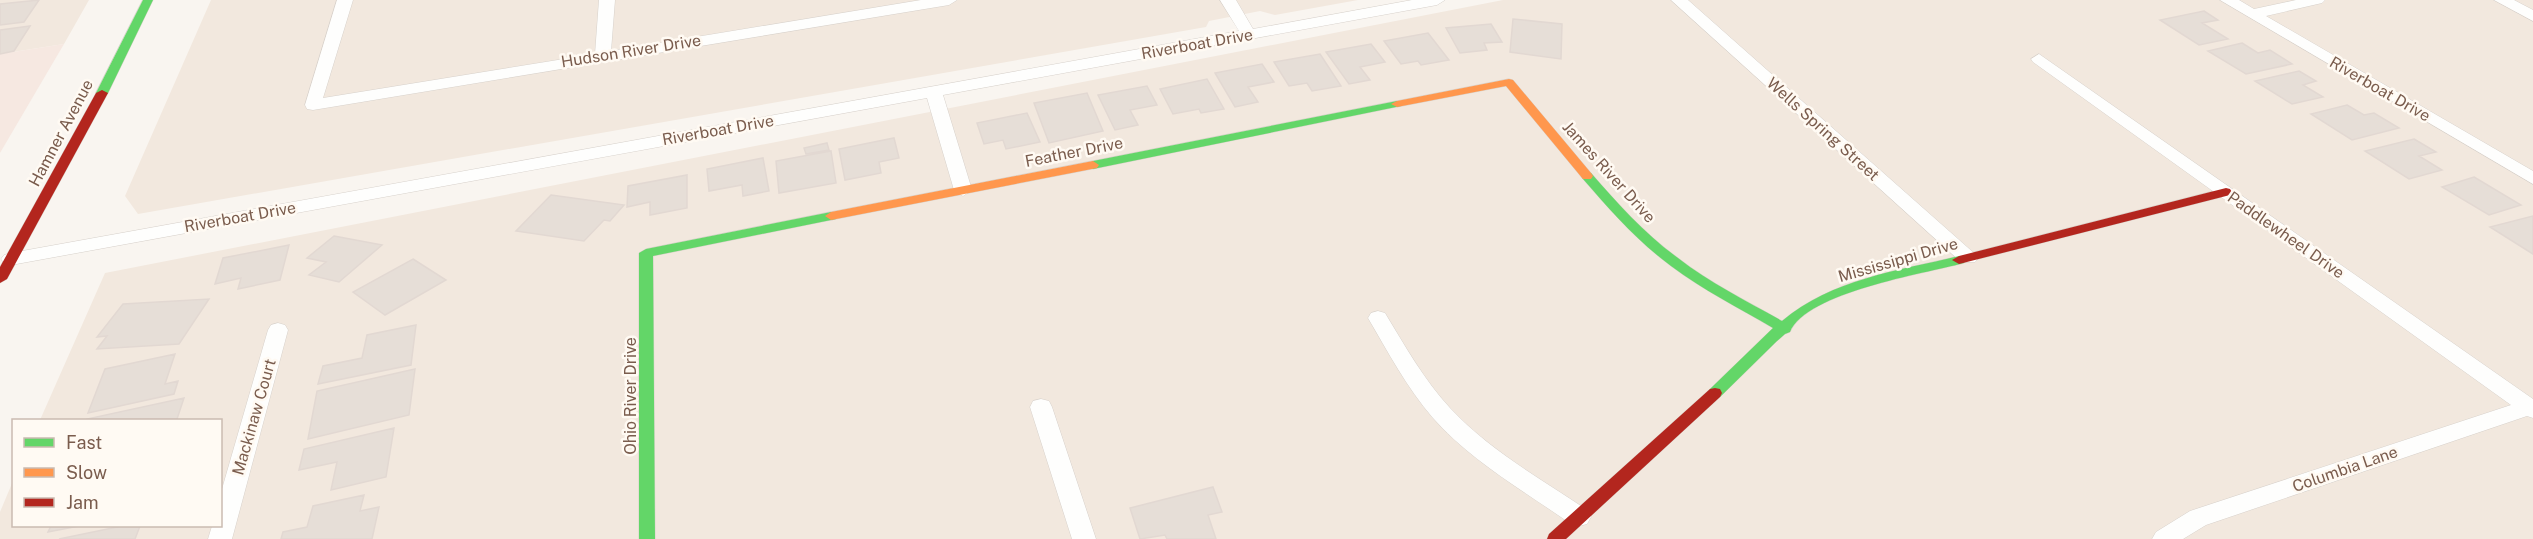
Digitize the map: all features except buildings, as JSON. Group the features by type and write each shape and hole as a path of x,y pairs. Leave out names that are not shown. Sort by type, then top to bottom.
{"street":[{"name":"Hamner Avenue","path":"0,279 6,260 93,111 148,0"},
{"name":"Hudson River Drive","path":"345,0 313,105 949,0"},
{"path":"603,56 607,0"},
{"path":"1228,0 1249,34"},
{"name":"Riverboat Drive","path":"6,260 1437,0"},
{"name":"Wells Spring Street","path":"1679,0 1968,258"},
{"name":"Riverboat Drive","path":"2228,0 2533,179"},
{"path":"2252,14 2316,0"},
{"path":"2502,0 2533,16"},
{"name":"Paddlewheel Drive","path":"2039,60 2531,409"},
{"name":"Feather Drive","path":"646,253 1509,82"},
{"name":"James River Drive","path":"1509,82 1628,222 1662,253 1705,282 1785,328"},
{"path":"933,91 963,190"},
{"name":"Mississippi Drive","path":"1555,539 1805,310 1824,299 1861,285 2226,192"},
{"name":"Ohio River Drive","path":"646,253 647,539"},
{"path":"1378,318 1420,383 1450,422 1478,447 1579,517"},
{"name":"Mackinaw Court","path":"220,539 278,330"},
{"path":"1041,407 1084,539"},
{"name":"Columbia Lane","path":"2164,539 2198,518 2531,409"}],"shaded area":[{"path":"0,0 89,0 64,44 0,54"},
{"path":"211,0 1358,0 1275,15 1260,11 1209,21 1206,27 138,214 125,196"},
{"path":"1503,0 2533,0 2533,539 0,539 0,512 12,483 12,527 222,527 222,419 40,419 105,273"},
{"path":"64,44 0,153 0,54"}],"traffic: fast":[{"path":"102,93 148,0"},
{"path":"1093,165 1397,104"},
{"path":"1587,176 1650,243 1675,263 1785,329"},
{"path":"647,539 646,253 831,216"},
{"path":"1715,393 1783,327 1823,299 1880,278 1959,260"}],"traffic: slow":[{"path":"1397,104 1509,82 1587,176"},
{"path":"831,216 1093,165"}],"traffic: jam":[{"path":"0,279 102,93"},
{"path":"1959,260 2226,192"},
{"path":"1555,539 1715,393"}]}
